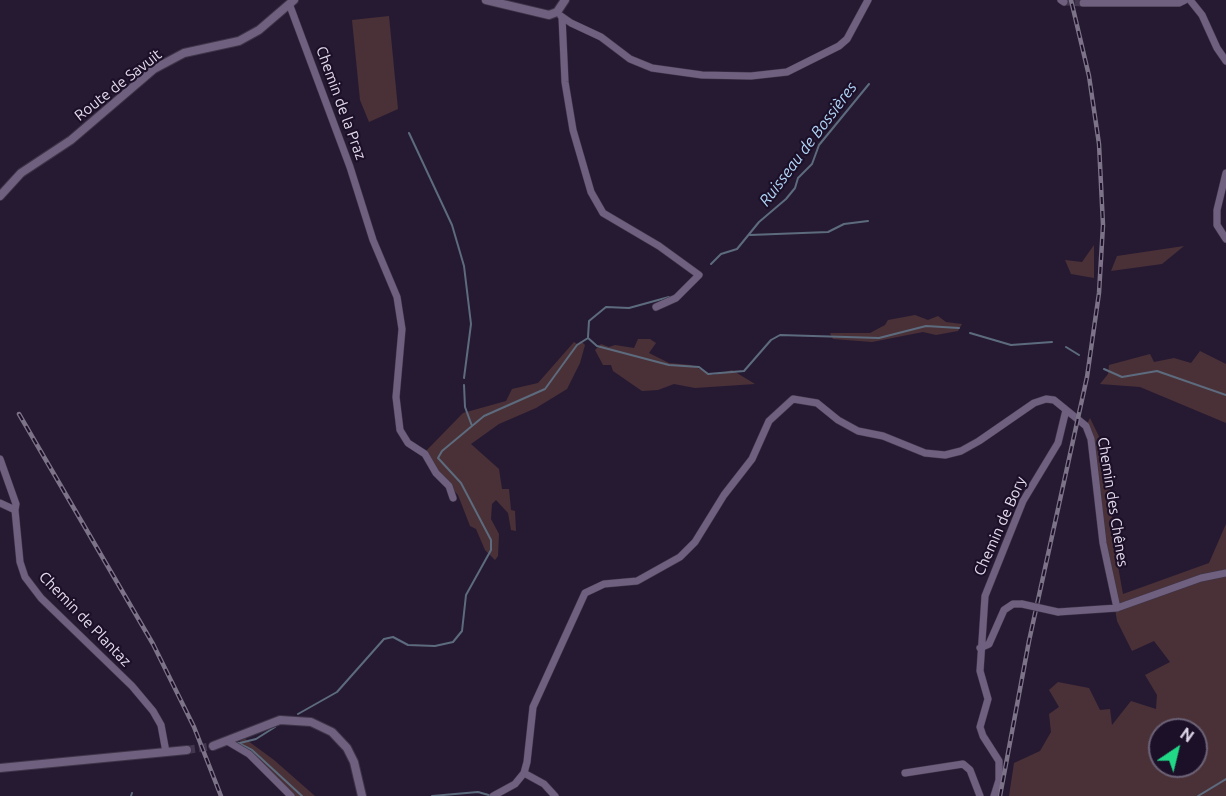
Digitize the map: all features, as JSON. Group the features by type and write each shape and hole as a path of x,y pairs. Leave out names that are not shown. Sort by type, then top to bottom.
{"street":[{"path":"486,0 549,15 560,14 600,36 630,58 652,68 702,75 751,76 787,72 839,46 848,39 868,0"},
{"path":"565,0 560,14 565,82 573,130 591,192 603,213 660,246 699,275 676,298 656,307"},
{"path":"1083,3 1179,3 1185,0"},
{"path":"1190,0 1202,15 1217,48 1226,61"},
{"name":"Route de Savuit","path":"0,196 21,173 71,140 154,69 184,53 239,41 260,30 292,3"},
{"name":"Chemin de la Praz","path":"292,3 351,167 363,211 397,297 402,329 396,397 400,430 408,443 425,454 436,473 449,486 453,498"},
{"path":"1225,238 1217,225 1217,210 1226,173"},
{"path":"492,796 514,784 524,772 532,707 544,676 567,636 586,591 604,584 637,581 681,557 695,542 720,501 752,459 769,421 793,399 817,403 858,432 883,436 925,453 945,456 961,451 979,441 1040,401 1054,400 1064,408"},
{"name":"Chemin des Chênes","path":"1064,408 1086,426 1091,439 1103,543 1117,608"},
{"name":"Chemin de Bory","path":"994,796 1000,766 980,727 988,699 980,671 985,596 1023,501 1058,443 1064,408"},
{"name":"Chemin de Plantaz","path":"0,459 16,504 20,562 25,577 41,598 132,686 153,711 161,725 166,752"},
{"path":"0,503 15,510"},
{"path":"980,648 989,644 1004,610 1012,604 1071,613 1117,608 1201,578 1226,573"},
{"path":"213,746 280,720 303,720 318,724 332,732 347,748 354,762 362,796"},
{"path":"226,741 249,754 291,796"},
{"path":"0,768 187,750"},
{"path":"905,773 963,764 970,770 980,796"},
{"path":"524,772 544,784 555,796"}],"shaded area":[{"path":"389,16 398,109 369,122 360,100 352,20"},
{"path":"1094,245 1094,278 1071,274 1065,260 1082,262"},
{"path":"1184,246 1162,264 1111,271 1117,256"},
{"path":"915,315 928,320 938,316 946,322 962,324 958,331 936,335 923,332 872,342 833,339 830,333 870,333 885,325 888,320"},
{"path":"638,339 650,339 656,343 649,353 669,363 691,365 713,375 732,370 755,384 695,388 674,384 658,390 642,391 613,371 611,365 603,365 595,350 601,344 609,347 615,345 634,348"},
{"path":"581,341 585,345 580,363 567,389 536,408 499,424 471,444 499,469 502,489 509,489 511,510 515,511 516,531 511,530 508,513 496,500 492,504 491,519 499,534 498,556 495,560 485,550 476,529 470,526 458,495 437,472 426,451 463,413 506,401 512,389 538,383 574,342 577,344"},
{"path":"1200,351 1226,364 1226,423 1140,387 1100,384 1108,374 1109,365 1150,354 1154,362 1174,358 1191,363"},
{"path":"1090,418 1107,453 1115,550 1123,594 1209,563 1226,524 1226,796 1009,796 1014,763 1040,751 1051,732 1049,714 1059,707 1049,690 1058,682 1089,688 1100,710 1110,709 1112,725 1131,701 1156,709 1157,695 1145,675 1170,662 1154,641 1132,651 1117,621 1086,426"},
{"path":"244,738 274,760 315,796 291,796 249,754 233,747"}],"waterway":[{"name":"Ruisseau de Bossières","path":"711,264 721,254 737,249 759,222 786,199 795,188 798,178 812,164 819,145 869,84"},
{"path":"409,133 452,225 464,266 471,324 464,378"},
{"path":"750,235 828,232 844,224 868,221"},
{"name":"Ruisseau de Bossières","path":"588,337 589,321 606,307 629,308 669,297"},
{"path":"588,338 597,346 669,365 699,367 708,374 744,371 771,340 780,335 879,338 926,326 959,328"},
{"path":"970,333 1011,345 1052,342"},
{"name":"Ruisseau de Bossières","path":"298,714 337,692 384,639 393,637 408,645 435,646 453,642 462,631 466,595 491,550 491,540 461,483 438,458 442,451 484,416 545,389 577,345 588,338"},
{"path":"1066,347 1079,355"},
{"path":"1104,369 1122,377 1157,371 1226,395"},
{"path":"464,385 465,407 472,426"},
{"path":"240,743 256,739 275,727"},
{"path":"238,743 252,750 302,796"},
{"path":"1198,796 1226,779"},
{"path":"432,796 478,792 492,796"}],"tunnel":[{"path":"1064,2 1083,3"},
{"path":"187,750 213,746"}],"railway":[{"path":"1000,796 1029,641 1087,377 1099,293 1103,225 1099,144 1089,76 1071,0"},
{"path":"19,414 153,644 194,727 221,796"}]}
